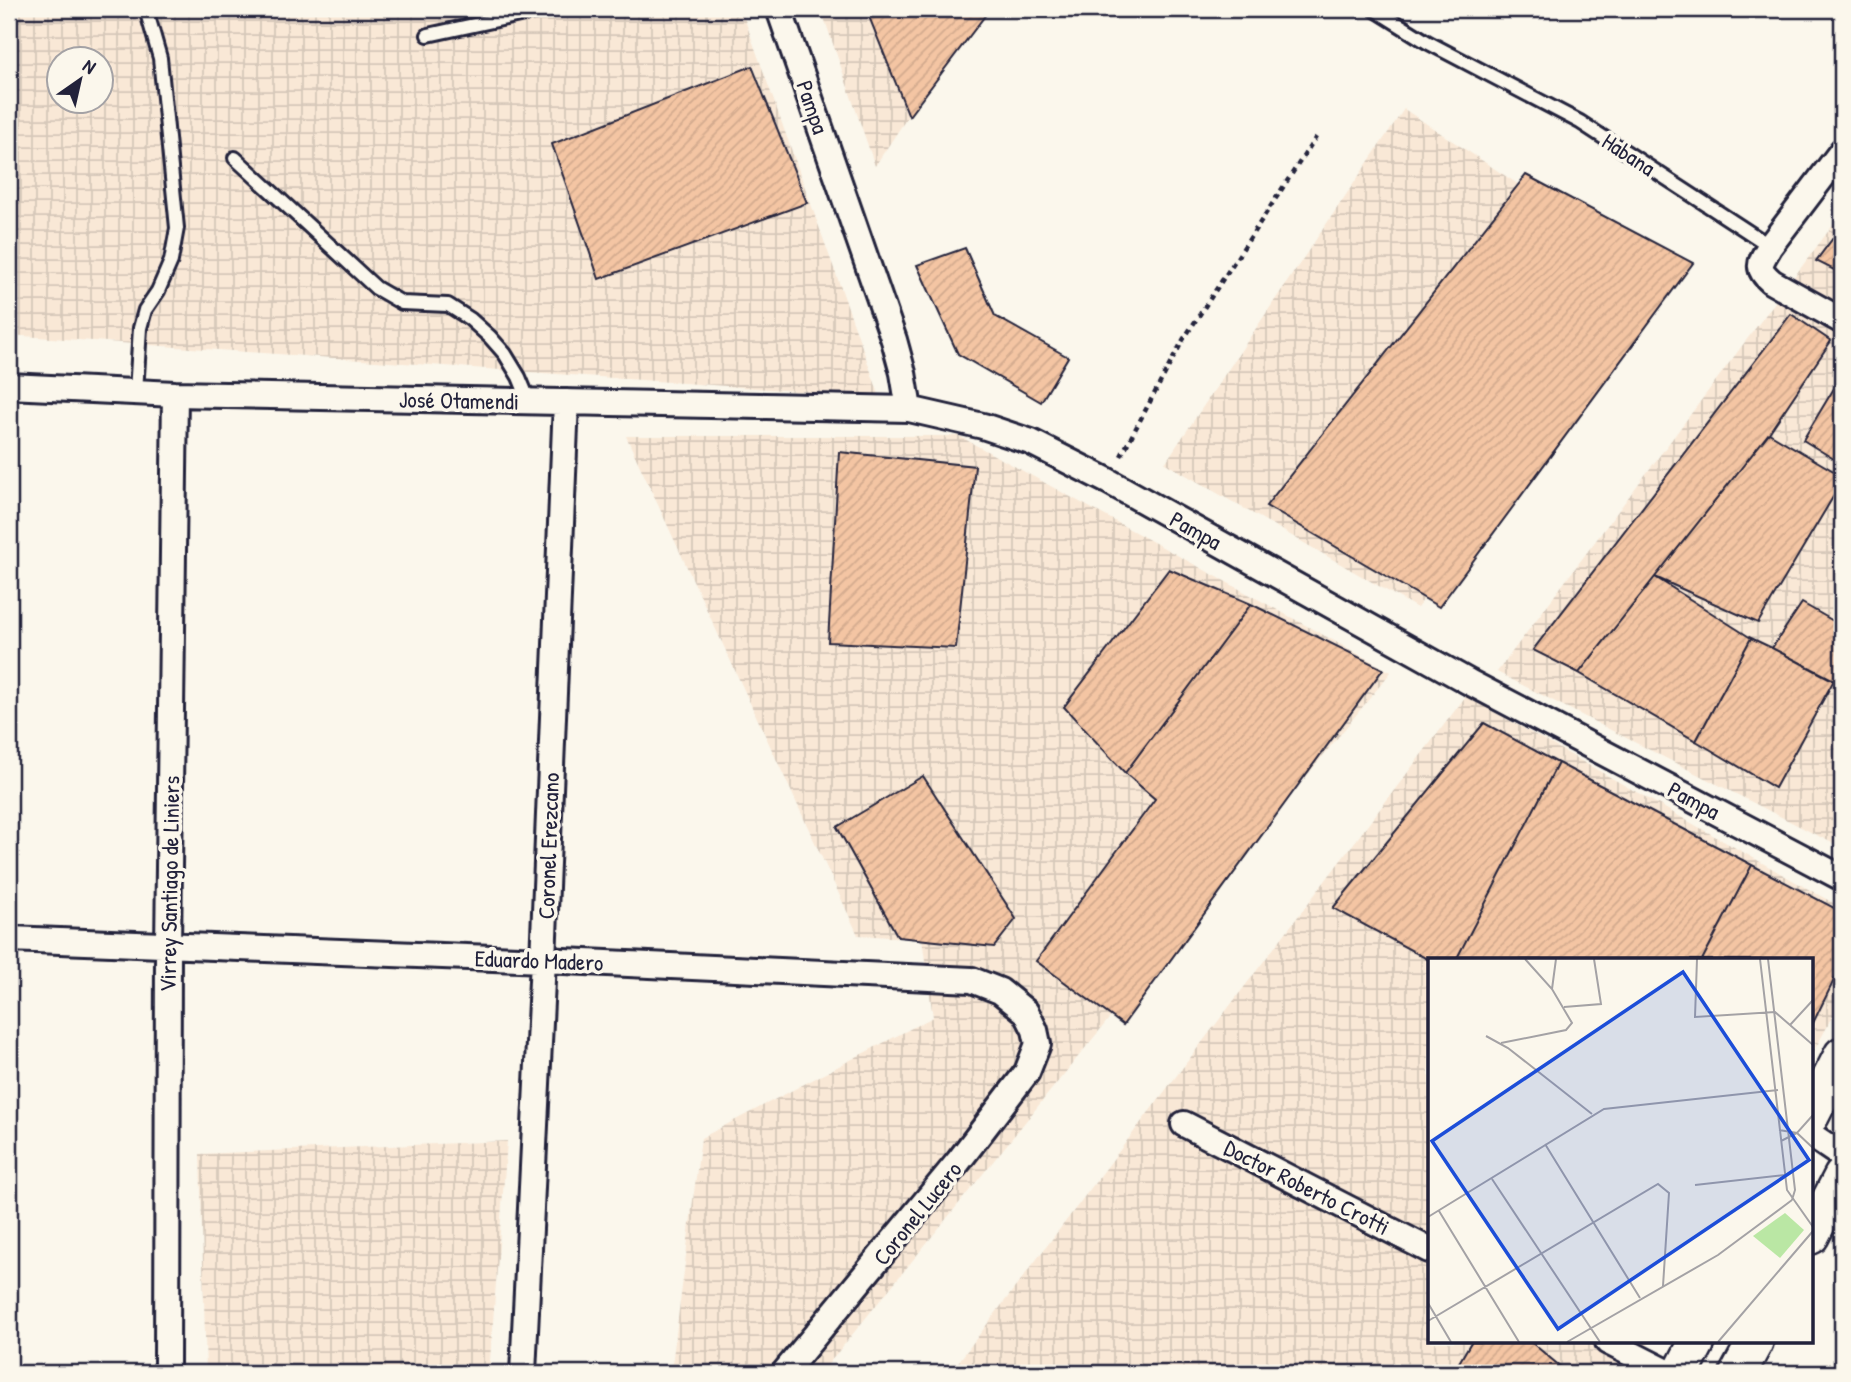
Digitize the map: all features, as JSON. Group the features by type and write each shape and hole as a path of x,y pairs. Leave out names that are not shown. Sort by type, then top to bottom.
{"main road":[{"path":"1812,1114 1842,1055"},
{"path":"1822,1214 1842,1176"},
{"path":"1681,1373 1696,1344"},
{"path":"1738,1373 1754,1344"}],"street":[{"name":"Pampa","path":"779,9 894,340 909,409 984,426 1031,442 1108,481 1469,682 1842,878"},
{"path":"1842,151 1760,262 1760,269 1772,282 1842,321"},
{"name":"José Otamendi","path":"9,386 175,394 909,409"},
{"name":"Virrey Santiago de Liniers","path":"167,1373 168,946 175,394"},
{"name":"Coronel Erezcano","path":"523,1373 544,960 566,402"},
{"name":"Eduardo Madero","path":"9,939 544,960 972,981 1000,991 1026,1012 1035,1030 1038,1044"},
{"name":"Coronel Lucero","path":"784,1373 958,1162 1027,1072 1038,1044"},
{"name":"Doctor Roberto Crotti","path":"1184,1124 1428,1249"},
{"path":"1812,1136 1842,1156"},
{"path":"1612,1344 1669,1373"}],"lane":[{"path":"136,392 140,328 145,310 158,291 171,261 177,228 160,58 146,9"},
{"path":"428,35 547,9"},
{"name":"Habana","path":"1374,9 1427,42 1580,122 1770,246"},
{"path":"235,158 376,288 402,303 448,305 470,319 505,354 529,401"}],"path":[{"path":"1108,481 1183,340 1316,137"}],"shaded area":[{"path":"9,9 741,9 880,397 9,335"},
{"path":"821,9 979,9 875,166"},
{"path":"1404,109 1669,284 1417,608 1165,463"},
{"path":"1842,213 1842,848 1497,672"},
{"path":"626,436 959,436 1391,672 821,1373 671,1373 701,1138 933,1017 922,939 858,935"},
{"path":"1466,696 1842,908 1842,1000 1812,1054 1812,958 1428,958 1428,1344 1649,1344 1633,1373 950,1373"},
{"path":"507,1141 489,1373 206,1373 200,1154"}],"building":[{"path":"445,9 465,9 446,15"},
{"path":"866,9 990,9 909,116"},
{"path":"752,66 807,203 599,279 552,144"},
{"path":"1526,175 1693,263 1439,607 1266,506"},
{"path":"1842,226 1842,274 1816,261"},
{"path":"965,248 995,316 1068,357 1041,402 958,354 917,265"},
{"path":"1791,314 1831,341 1769,433 1579,673 1533,650"},
{"path":"1842,375 1842,464 1803,440"},
{"path":"1769,433 1842,476 1842,482 1758,623 1655,577"},
{"path":"839,452 975,466 956,648 828,642"},
{"path":"1169,569 1251,604 1125,773 1064,707"},
{"path":"1655,577 1751,638 1696,741 1579,673"},
{"path":"1802,603 1842,626 1842,685 1772,648"},
{"path":"1251,604 1383,669 1123,1025 1036,961 1155,799 1125,773"},
{"path":"1751,638 1834,680 1775,788 1696,741"},
{"path":"1484,723 1558,763 1457,958 1428,959 1333,908"},
{"path":"1558,763 1752,865 1703,958 1457,958"},
{"path":"923,776 1016,919 994,947 898,937 837,827"},
{"path":"1752,865 1842,912 1842,964 1812,1025 1812,958 1703,958"},
{"path":"1470,1344 1533,1344 1568,1373 1453,1373"}]}
